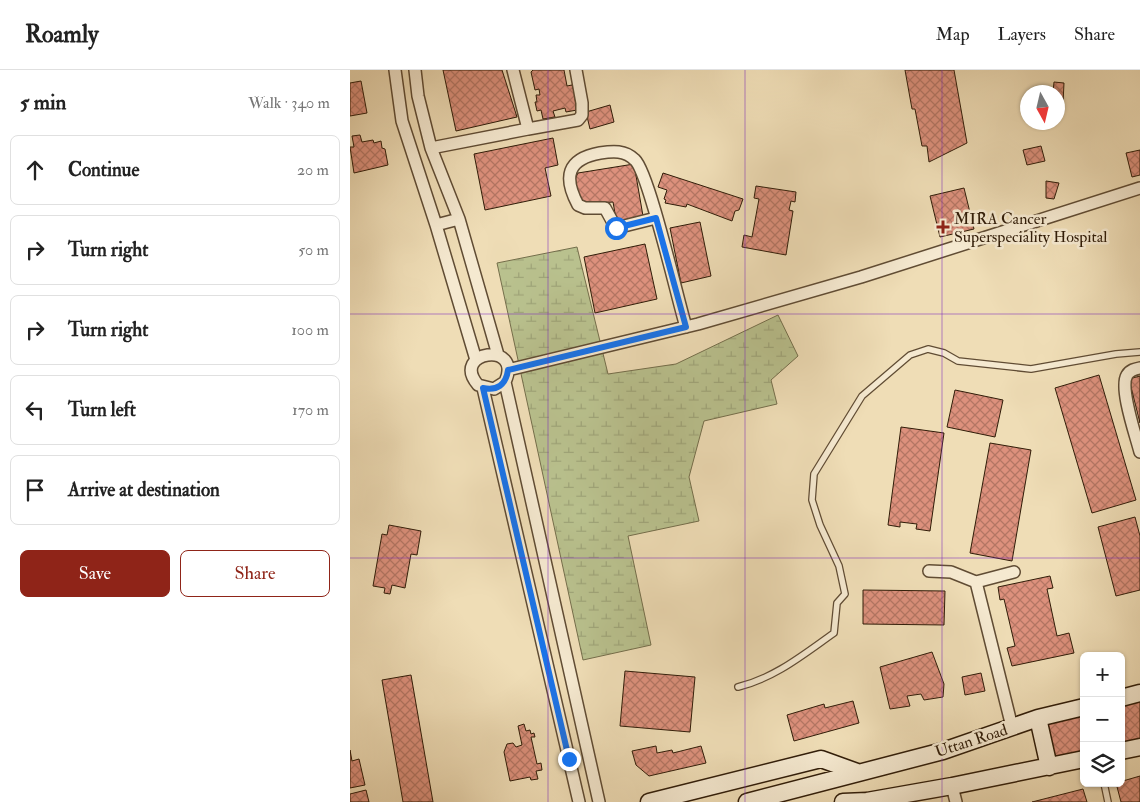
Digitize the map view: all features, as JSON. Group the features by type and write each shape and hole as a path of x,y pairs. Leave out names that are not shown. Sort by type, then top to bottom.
{"main road":[{"path":"1125,697 1140,694"},
{"name":"Uttan Road","path":"747,802 943,751 1038,718 1080,708"},
{"path":"1038,718 1049,767"},
{"path":"1125,750 1140,747"},
{"path":"649,802 821,759 857,772"},
{"path":"843,802 866,801 952,786 1080,760"}],"street":[{"path":"395,70 402,121 436,225 476,360"},
{"path":"415,70 418,96 431,148 459,219 498,355 507,364 508,370 504,382 599,802"},
{"path":"513,70 528,129"},
{"path":"431,148 578,120 582,115 582,103 576,70"},
{"path":"656,218 616,228 605,208 585,208 578,205 573,196 570,177 576,161 584,156 614,151 625,153 642,168 656,218 686,327"},
{"path":"508,370 686,327 861,277 1140,188"},
{"path":"436,225 459,219"},
{"path":"498,355 486,354 476,360 472,376 478,385 483,388 494,389 504,382"},
{"path":"1140,368 1133,369 1126,375 1124,386 1140,452"},
{"path":"483,388 578,802"},
{"path":"929,571 951,572 976,582 1014,572"},
{"path":"976,582 1012,727"},
{"path":"952,786 956,802"}],"lane":[{"path":"738,686 758,682 796,660 834,633 836,603 845,594 839,566 820,525 812,500 814,474 862,396 910,354 928,350 944,353 958,361 1031,369 1116,354 1140,352"},
{"path":"1105,787 1108,802"}],"green space":[{"path":"577,247 608,374 676,364 778,315 798,356 771,380 777,404 704,421 689,477 699,521 628,536 651,645 583,660 497,263"}],"building":[{"path":"443,70 502,70 517,117 456,131"},
{"path":"533,70 564,70 567,86 572,85 574,91 576,91 578,98 575,99 577,110 566,112 565,108 553,111 555,117 543,119 541,110 537,111 535,102 537,102 536,95 540,95 539,89 535,90 531,72"},
{"path":"905,70 954,70 967,143 929,162 927,146 922,146 915,109 912,109"},
{"path":"361,81 367,113 350,116 350,83"},
{"path":"1054,82 1064,83 1064,85 1054,85"},
{"path":"610,105 614,122 590,129 586,112"},
{"path":"360,135 362,142 373,140 374,143 381,141 382,148 385,149 388,165 354,173 350,147 354,147 352,136"},
{"path":"553,138 558,165 545,168 551,196 485,210 474,154"},
{"path":"1041,146 1045,161 1027,165 1023,150"},
{"path":"1140,150 1140,175 1132,177 1126,153"},
{"path":"634,164 643,216 624,221 616,219 613,202 585,204 577,192 574,181 578,173"},
{"path":"663,173 743,199 739,210 735,211 732,221 687,204 686,207 665,203 666,200 664,199 667,190 658,187"},
{"path":"1046,181 1059,183 1054,199 1046,198"},
{"path":"756,186 796,192 795,202 791,201 789,210 793,211 786,255 742,247 744,235 752,237 759,199 754,198"},
{"path":"964,188 974,229 940,237 930,196"},
{"path":"700,222 711,276 681,283 670,228"},
{"path":"645,244 657,299 595,313 584,257"},
{"path":"1099,375 1136,500 1092,513 1055,388"},
{"path":"1140,376 1140,423 1129,379"},
{"path":"955,390 1003,400 995,437 947,427"},
{"path":"901,427 944,433 930,531 916,529 917,524 900,522 900,527 888,525"},
{"path":"990,443 1031,450 1012,561 970,553"},
{"path":"1135,517 1140,536 1140,590 1116,596 1098,527"},
{"path":"389,525 421,531 417,555 411,554 405,588 392,585 390,594 384,593 385,588 373,586 382,534 387,535"},
{"path":"1050,576 1053,588 1047,589 1057,636 1069,633 1074,653 1012,666 1007,648 1015,646 1004,599 1000,600 998,587"},
{"path":"863,590 945,591 944,625 863,624"},
{"path":"932,652 944,684 943,697 924,700 921,694 907,696 910,706 890,709 880,667"},
{"path":"625,671 695,677 690,732 620,726"},
{"path":"981,673 985,691 965,695 962,677"},
{"path":"411,675 433,802 403,802 382,680"},
{"path":"1140,695 1140,748 1125,751 1125,742 1125,699"},
{"path":"853,701 859,723 794,741 787,715 824,704 825,708"},
{"path":"1080,710 1080,762 1053,769 1041,719"},
{"path":"524,724 526,731 530,730 531,734 534,733 535,737 531,737 537,764 541,763 542,770 536,771 538,779 531,780 530,777 510,781 504,752 507,744 513,743 516,747 522,745 518,726"},
{"path":"656,746 657,753 672,750 673,753 701,746 706,763 649,776 636,765 632,751"},
{"path":"350,750 352,761 359,759 365,785 350,788"},
{"path":"1140,776 1140,802 1121,802 1117,787 1125,787 1125,780"},
{"path":"1083,789 1087,802 1032,802"},
{"path":"366,790 369,802 350,802 350,794"}],"place":[{"name":"MIRA Cancer Superspeciality Hospital","path":"943,227"}],"route":[{"path":"569,759 483,388 494,389 500,387 507,376 508,370 686,327 656,218 616,228"}]}
